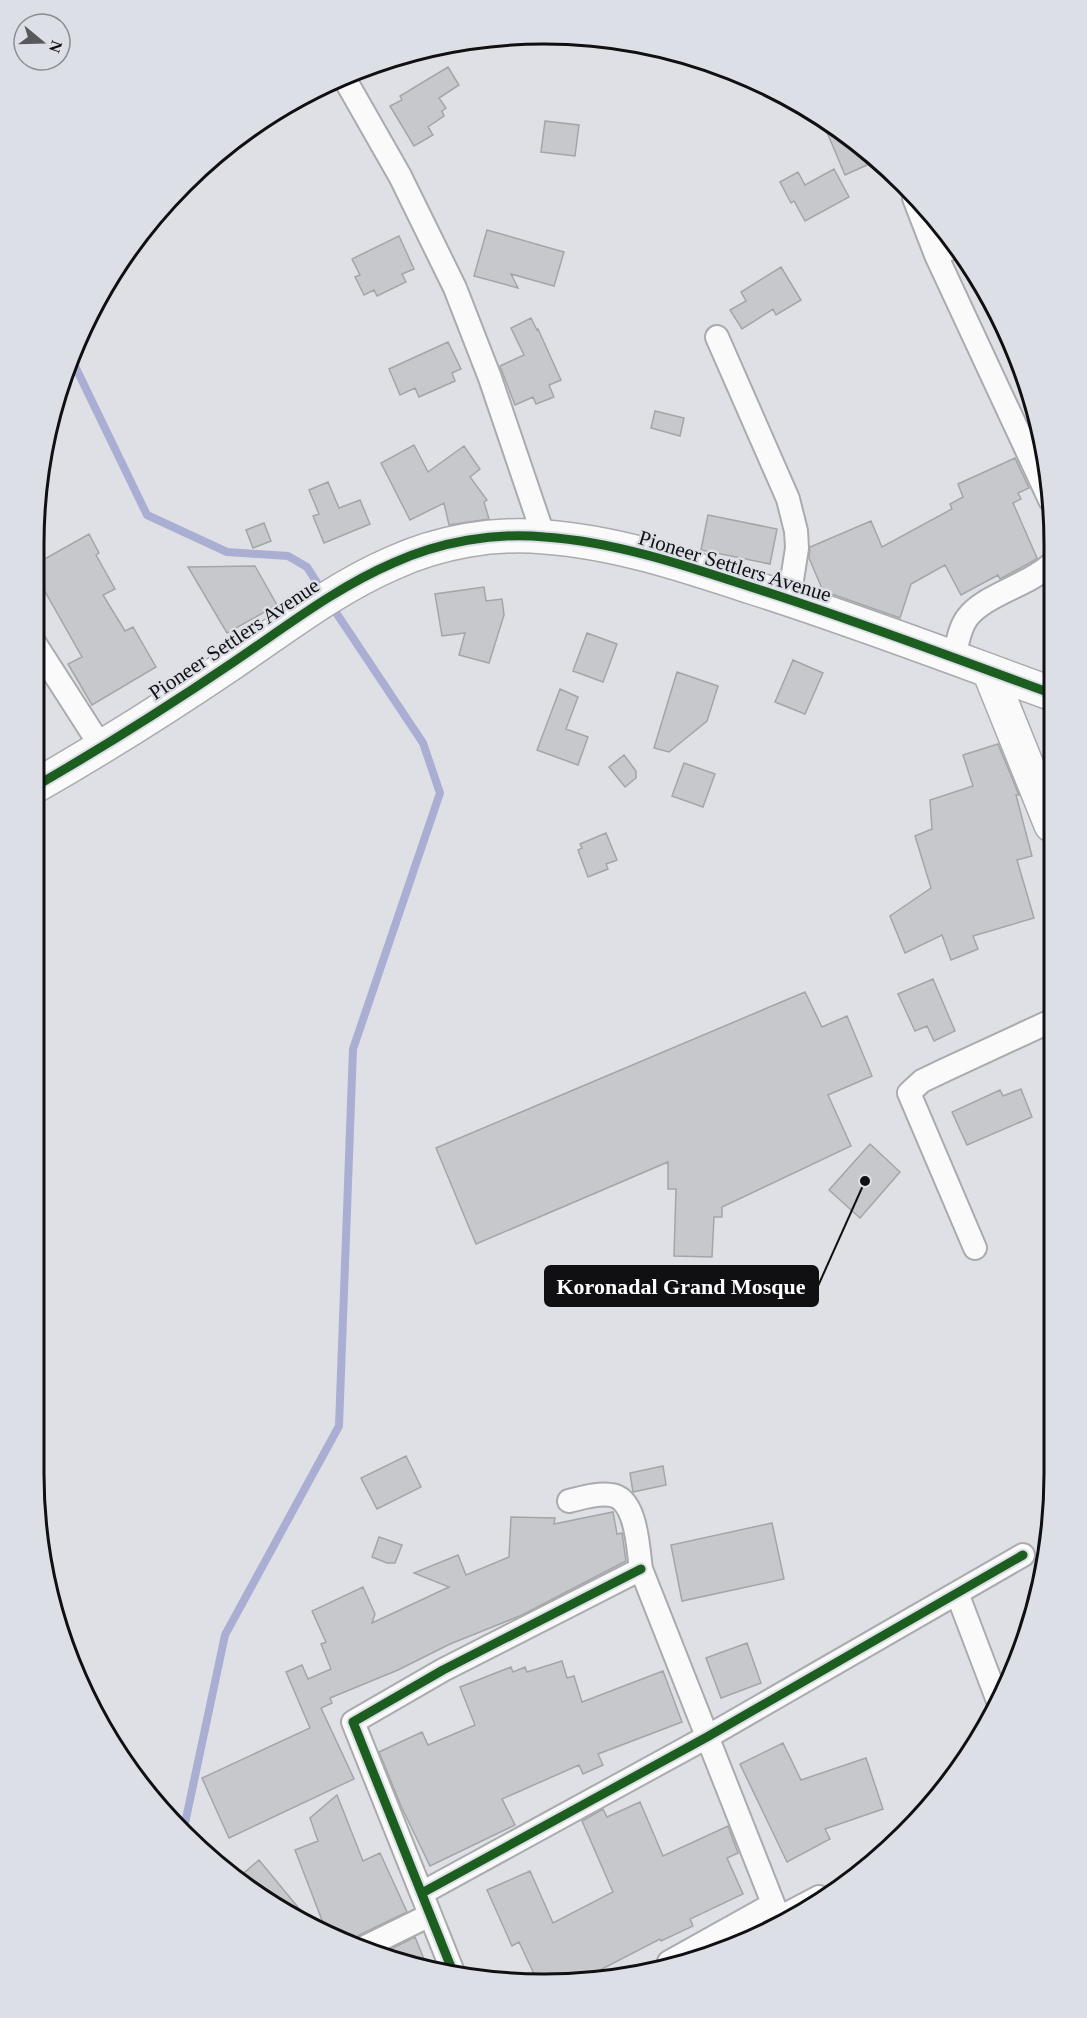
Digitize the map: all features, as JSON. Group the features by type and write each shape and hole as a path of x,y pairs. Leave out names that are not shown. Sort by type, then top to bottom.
{"street":[{"path":"348,84 400,176 455,288 490,378 544,537"},
{"path":"936,234 946,251 1038,471"},
{"path":"717,337 790,510 796,531 797,548 789,599"},
{"name":"Pioneer Settlers Avenue","path":"44,781 102,748 349,585 394,562 447,544 494,537 544,537 641,554 789,599 1044,691"},
{"path":"954,658 961,630 967,618 976,609 1044,570"},
{"path":"44,658 102,748"},
{"path":"989,671 1044,808"},
{"path":"975,1248 909,1093 922,1081 1044,1024"},
{"path":"569,1501 596,1495 614,1495 627,1505 634,1522 641,1569 777,1914"},
{"path":"422,1893 707,1737 1023,1555"},
{"path":"450,1966 353,1722 443,1670 641,1569"},
{"path":"957,1593 994,1691"},
{"path":"694,1951 797,1906"},
{"path":"372,1944 430,1915"}],"building":[{"path":"448,67 459,85 439,98 446,108 442,111 444,116 428,127 433,135 414,146 390,106 402,100 400,96"},
{"path":"545,121 579,125 575,156 541,152"},
{"path":"827,132 866,162 867,165 845,175"},
{"path":"834,169 849,197 805,221 794,201 791,203 780,182 798,172 805,185"},
{"path":"487,230 564,252 554,286 511,274 518,288 474,276"},
{"path":"399,236 414,269 402,274 406,282 377,296 374,290 364,295 355,277 360,275 352,259"},
{"path":"781,267 801,300 776,315 773,309 742,329 730,310 746,301 741,292"},
{"path":"531,318 561,380 549,385 554,397 536,404 533,397 515,405 500,366 524,355 511,328"},
{"path":"448,342 461,369 452,373 455,381 419,397 415,388 400,395 389,369"},
{"path":"655,411 684,418 680,436 651,428"},
{"path":"414,445 428,472 464,446 480,469 470,477 487,500 484,502 489,519 449,525 444,503 410,520 381,463"},
{"path":"1015,458 1029,488 1018,493 1021,499 1013,503 1037,558 1033,561 1000,579 998,575 961,595 945,565 911,584 900,618 823,591 809,558 810,547 871,521 882,547 952,509 950,504 963,497 958,484"},
{"path":"328,482 339,508 360,500 370,524 324,543 313,516 319,514 309,490"},
{"path":"708,515 777,529 770,564 701,550"},
{"path":"264,523 271,541 253,548 246,530"},
{"path":"89,534 99,553 96,555 115,589 103,595 125,631 133,627 156,667 92,705 68,664 82,657 44,590 44,559"},
{"path":"255,566 277,605 227,633 188,567"},
{"path":"484,587 486,601 502,599 504,615 489,663 459,655 465,633 442,636 435,594"},
{"path":"587,633 617,644 603,682 573,671"},
{"path":"793,660 823,673 805,714 775,702"},
{"path":"677,672 718,686 707,721 669,752 654,748"},
{"path":"560,689 578,697 566,729 588,737 578,765 537,750"},
{"path":"998,744 1019,795 1016,795 1032,856 1017,860 1034,918 973,936 978,949 951,960 942,935 905,953 890,916 931,888 915,836 932,829 930,800 973,786 963,755"},
{"path":"624,755 636,771 636,778 625,787 609,767"},
{"path":"684,763 715,774 703,807 672,796"},
{"path":"606,833 617,860 606,864 608,869 588,877 578,850 582,848 580,844"},
{"path":"933,979 955,1031 934,1041 927,1026 915,1031 898,994"},
{"path":"805,992 822,1027 847,1016 872,1076 828,1095 851,1146 722,1207 722,1217 714,1217 712,1257 674,1256 676,1189 668,1189 668,1162 476,1244 436,1148"},
{"path":"1021,1089 1032,1117 967,1145 952,1112 1000,1090 1003,1096"},
{"path":"870,1144 900,1172 860,1218 829,1190"},
{"path":"406,1456 421,1487 377,1509 361,1478"},
{"path":"663,1466 666,1485 633,1492 630,1473"},
{"path":"613,1512 617,1534 622,1533 626,1561 522,1615 450,1644 398,1670 330,1698 332,1703 321,1708 354,1779 229,1838 202,1778 310,1728 286,1672 302,1665 308,1679 331,1669 321,1644 326,1642 312,1611 363,1587 375,1614 372,1623 449,1587 414,1573 458,1555 466,1575 509,1557 511,1517 555,1518 554,1524"},
{"path":"772,1523 784,1579 682,1601 671,1545"},
{"path":"379,1537 402,1545 395,1563 387,1563 372,1557"},
{"path":"747,1643 761,1683 721,1698 706,1658"},
{"path":"562,1661 567,1678 574,1676 582,1702 663,1671 682,1722 598,1754 603,1765 583,1774 579,1765 502,1799 515,1825 430,1866 401,1806 379,1752 422,1732 428,1745 475,1725 460,1687 511,1667 513,1672 525,1667 527,1672"},
{"path":"783,1743 801,1780 866,1758 883,1809 825,1829 830,1839 787,1862 740,1764"},
{"path":"337,1795 363,1861 380,1853 407,1912 356,1938 323,1924 295,1850 318,1841 310,1818"},
{"path":"640,1802 663,1856 728,1826 738,1853 727,1858 743,1894 690,1919 693,1926 661,1941 660,1939 598,1971 534,1974 519,1942 512,1946 487,1890 530,1871 553,1923 613,1892 582,1821 603,1809 607,1817"},
{"path":"259,1860 303,1913 293,1908 243,1874"},
{"path":"415,1937 424,1960 414,1957 389,1950"}],"waterway":[{"path":"76,368 147,515 227,552 288,556 307,567 323,592"},
{"path":"185,1823 225,1635 339,1426 353,1049 440,793 423,743 331,605"}],"cycle path":[{"path":"44,781 159,711 351,584 393,563 429,549 487,537 526,536 571,540 649,556 826,612 1044,691"},
{"path":"422,1893 707,1737 1023,1555"},
{"path":"450,1966 353,1722 443,1670 641,1569"}],"place":[{"name":"Koronadal Grand Mosque","path":"865,1181"}]}
